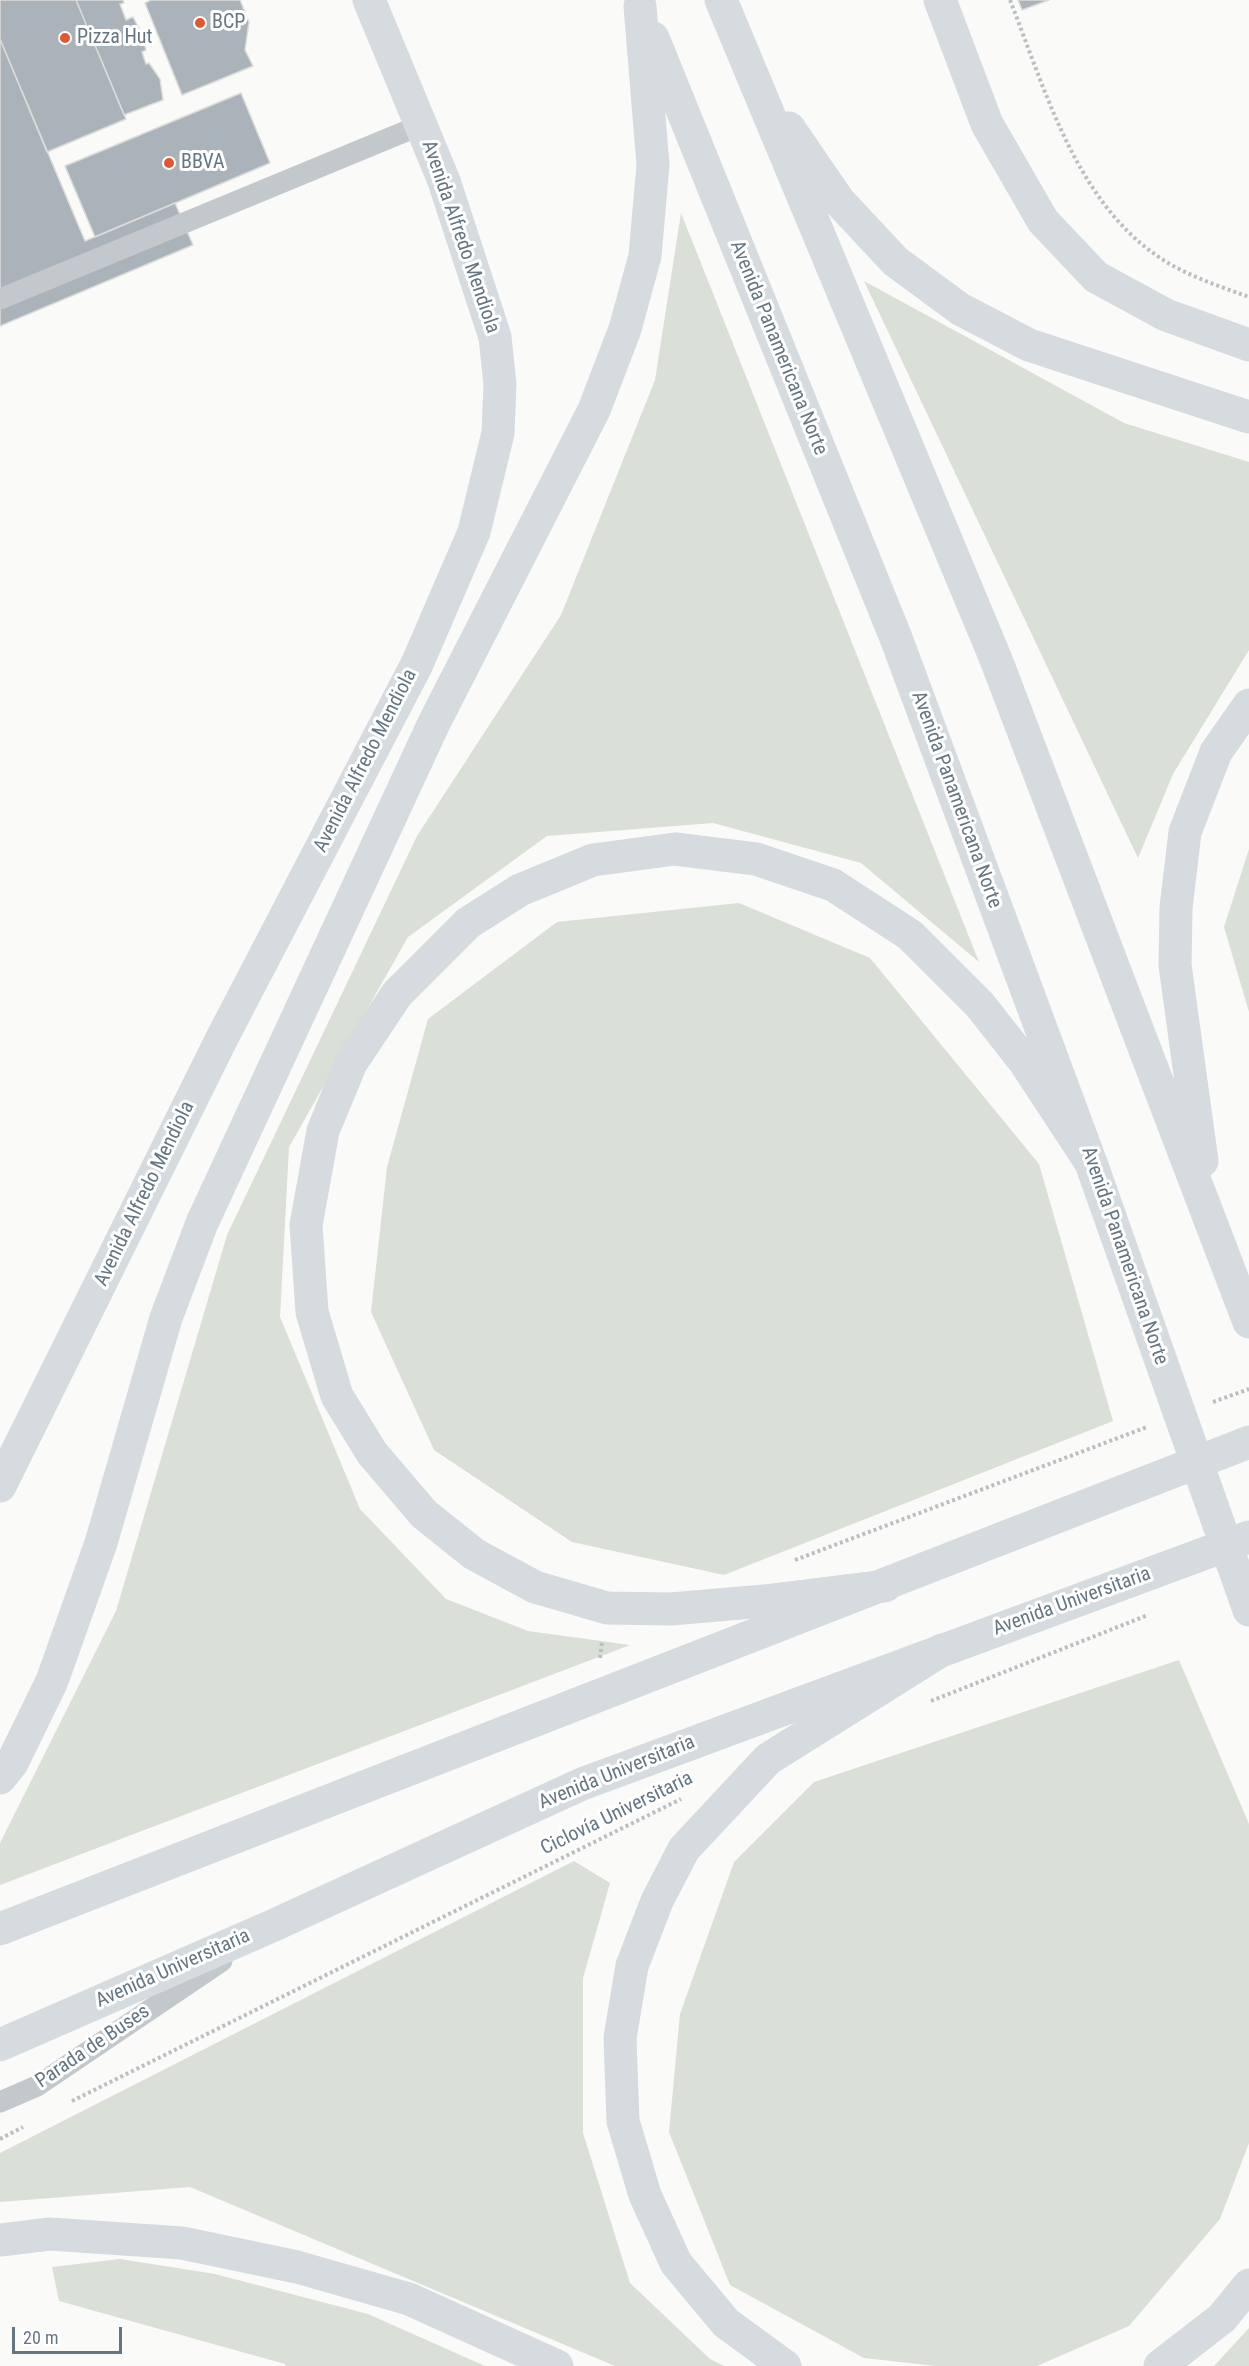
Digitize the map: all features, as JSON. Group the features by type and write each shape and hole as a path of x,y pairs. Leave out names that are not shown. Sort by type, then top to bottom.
{"main road":[{"name":"Avenida Alfredo Mendiola","path":"0,1486 222,1038 417,664 474,532 498,433 500,384 495,337 448,192 369,0"},
{"path":"722,0 750,72 996,657 1249,1322"},
{"path":"940,0 987,124 1043,221 1096,277 1166,315 1249,345"},
{"path":"0,1778 12,1763 52,1681 101,1543 166,1318 202,1223 434,723 594,410 625,329 645,256 653,165 639,3"},
{"name":"Avenida Panamericana Norte","path":"639,3 896,638 1091,1163 1249,1610"},
{"path":"750,72 839,201 895,261 960,309 1029,345 1249,417"},
{"path":"1210,1219 1174,965 1176,908 1185,832 1215,753 1249,705"},
{"path":"885,1586 764,1601 671,1609 607,1608 535,1587 474,1554 424,1514 372,1453 337,1396 312,1312 306,1226 323,1131 351,1063 397,994 468,923 520,890 593,860 675,849 756,859 833,885 910,934 987,1014 1024,1060 1091,1163"},
{"path":"0,1929 885,1586 1249,1442"},
{"name":"Avenida Universitaria","path":"0,2045 272,1926 582,1784 1249,1536"},
{"path":"785,2366 726,2323 676,2263 645,2195 623,2121 620,2038 632,1966 657,1901 684,1849 768,1759 942,1650"},
{"path":"0,2240 50,2234 182,2243 297,2267 409,2299 557,2366"},
{"path":"1160,2366 1222,2318 1249,2285"}],"lane":[{"path":"0,298 422,125"},
{"name":"Parada de Buses","path":"0,2102 37,2086 272,1926"}],"path":[{"path":"1010,0 1063,137 1088,183 1129,233 1180,270 1249,297"},
{"path":"923,1704 1151,1614"},
{"name":"Ciclovía Universitaria","path":"69,2103 707,1786 729,1800"},
{"path":"0,2139 30,2124"}],"shaded area":[{"path":"681,213 979,962 861,863 713,823 547,836 408,937 289,1147 280,1317 360,1509 446,1599 528,1631 630,1645 0,1885 0,1843 116,1611 227,1235 417,836 561,615 655,380"},
{"path":"864,281 1124,423 1249,462 1249,650 1173,774 1138,858"},
{"path":"1249,849 1249,1012 1224,927"},
{"path":"739,903 870,958 1039,1164 1113,1421 724,1575 572,1542 434,1450 371,1312 387,1167 428,1019 557,922"},
{"path":"1179,1660 1249,1824 1249,2143 1220,2219 1129,2326 1037,2366 936,2366 864,2358 730,2285 669,2132 680,2014 734,1862 814,1782"},
{"path":"574,1861 610,1883 583,1978 583,2133 630,2283 710,2359 724,2366 615,2366 190,2187 0,2202 0,2153"},
{"path":"120,2259 215,2274 368,2314 485,2366 285,2366 285,2364 59,2301 52,2267"},
{"path":"1249,2328 1249,2366 1214,2366"}],"building":[{"path":"0,0 76,0 126,119 47,152 0,39"},
{"path":"76,0 123,0 124,3 120,4 126,20 133,17 142,34 146,50 142,52 146,64 149,63 160,79 163,100 124,115"},
{"path":"151,0 240,0 249,22 245,50 253,66 182,95 145,3"},
{"path":"1018,0 1049,0 1022,10"},
{"path":"0,39 85,241 175,203 193,245 0,326"},
{"path":"241,93 270,163 95,237 65,166"}],"place":[{"name":"BCP","path":"200,23"},
{"name":"Pizza Hut","path":"65,38"},
{"name":"BBVA","path":"169,163"}]}
